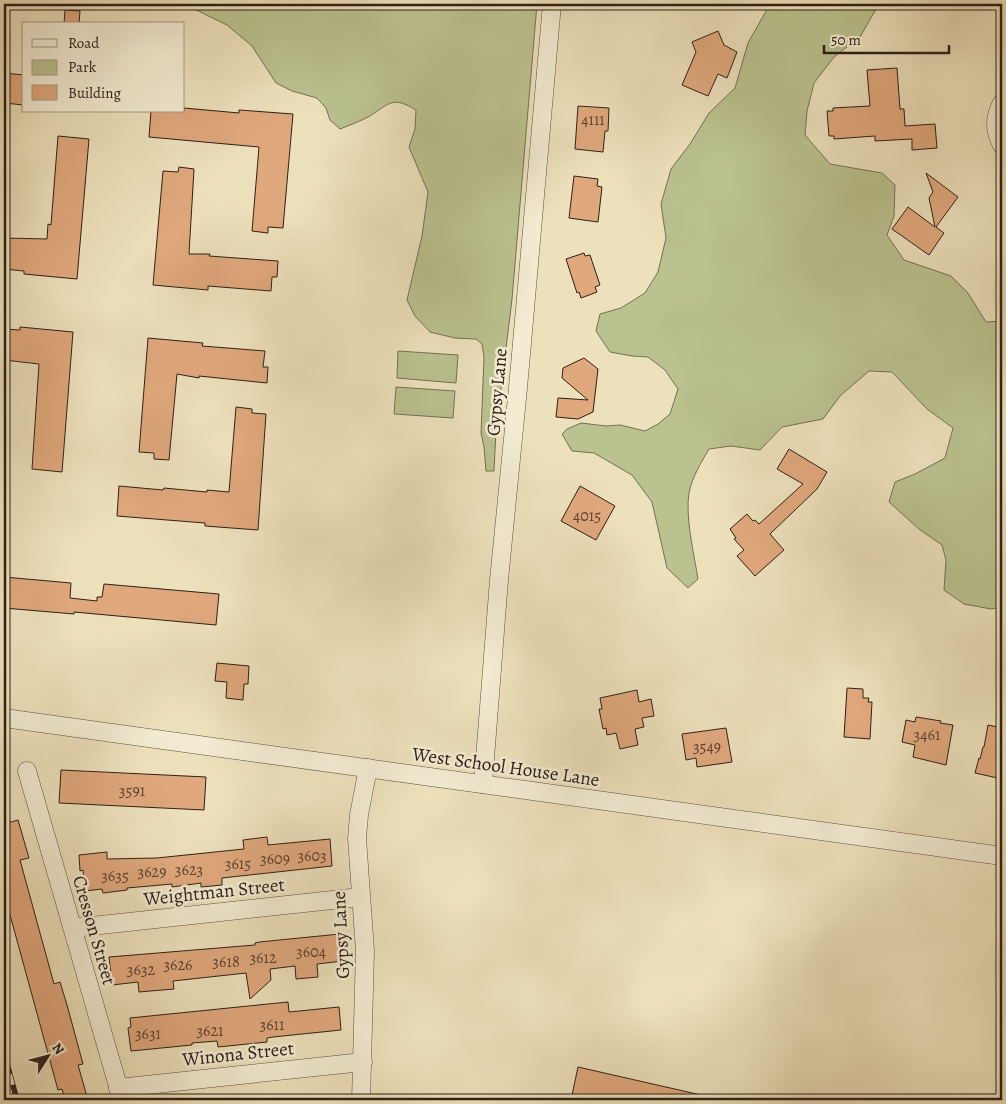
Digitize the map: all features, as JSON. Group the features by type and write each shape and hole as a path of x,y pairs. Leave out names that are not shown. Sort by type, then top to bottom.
{"street":[{"name":"Gypsy Lane","path":"483,784 499,580 552,4"},
{"path":"1002,104 995,122 997,134 1002,145"},
{"name":"West School House Lane","path":"4,718 1002,856"},
{"name":"Gypsy Lane","path":"362,1100 365,965 357,838 359,815 368,768"},
{"name":"Cresson Street","path":"28,771 120,1094"},
{"name":"Weightman Street","path":"73,928 360,897"},
{"name":"Winona Street","path":"120,1094 363,1062"}],"green space":[{"path":"184,4 537,4 512,299 496,430 494,471 486,471 481,433 484,357 482,344 476,339 455,338 430,332 415,316 407,300 422,236 428,192 409,147 415,129 416,110 402,103 392,103 367,118 340,129 330,120 326,108 317,98 292,91 276,83 252,46 227,25"},
{"path":"770,4 879,4 860,37 834,57 814,83 807,111 805,135 830,164 882,173 895,185 894,216 887,235 904,260 951,276 968,293 986,322 1002,321 1002,607 991,609 964,604 944,590 946,560 942,545 919,529 889,502 895,482 945,458 953,428 927,409 892,372 869,371 840,396 823,419 782,427 760,450 731,446 709,449 690,487 689,493 689,524 698,579 688,588 667,568 652,502 632,475 594,453 572,451 562,434 567,429 581,423 606,426 620,425 645,431 658,424 670,414 678,389 665,370 648,357 610,352 596,331 600,314 621,308 645,293 658,272 666,238 661,204 671,169 690,144 709,113 735,88 748,43"},
{"path":"398,351 458,355 456,383 397,378"},
{"path":"396,387 455,391 453,418 394,414"}],"building":[{"path":"65,10 80,11 79,22 64,22"},
{"path":"718,31 724,45 737,52 727,78 718,74 708,96 682,85 696,52 692,42"},
{"path":"897,68 900,109 904,109 905,126 935,124 937,148 912,150 912,139 875,141 875,136 834,139 834,136 829,136 827,111 833,111 833,108 870,106 867,70"},
{"path":"4,73 22,75 22,105 4,103"},
{"path":"578,106 609,108 608,131 605,131 603,152 575,149"},
{"path":"185,108 239,113 239,110 293,114 283,228 268,227 268,233 252,231 259,147 149,137 151,112 185,112"},
{"path":"58,136 89,139 77,279 24,274 24,271 4,269 4,238 47,239 48,224 51,225"},
{"path":"179,167 194,169 189,254 210,254 209,256 278,261 277,277 272,277 271,291 208,286 208,290 153,285 163,171 178,172"},
{"path":"926,173 958,197 936,227 944,233 929,255 892,229 908,207 935,227 929,198 933,192"},
{"path":"574,176 598,179 597,186 602,187 598,222 569,218"},
{"path":"584,253 585,256 590,255 600,285 595,287 597,292 581,298 579,292 577,293 566,259"},
{"path":"20,327 73,332 62,472 32,469 39,364 4,360 4,329 20,330"},
{"path":"148,338 203,343 202,346 265,351 263,367 268,367 267,383 199,376 199,378 177,374 169,460 154,459 154,453 139,452"},
{"path":"584,358 598,369 593,412 578,419 556,417 558,398 588,400 562,378 563,368"},
{"path":"236,407 252,409 252,413 266,414 258,530 205,526 205,523 117,516 119,486 163,490 164,488 229,492"},
{"path":"789,449 827,472 817,489 770,534 784,550 755,576 737,556 744,550 734,539 736,538 730,529 747,514 753,521 755,520 759,524 803,484 777,469"},
{"path":"580,486 615,506 596,540 561,521"},
{"path":"4,577 71,583 70,598 97,601 97,597 102,597 104,584 219,594 216,625 74,612 74,614 4,608"},
{"path":"217,663 249,666 248,684 244,684 243,700 226,698 227,682 215,681"},
{"path":"847,688 863,689 863,698 869,698 868,702 872,702 870,739 844,737"},
{"path":"637,690 639,702 651,699 654,716 642,718 644,727 635,729 638,745 620,749 616,733 607,735 606,728 603,729 599,709 602,709 600,698"},
{"path":"916,717 953,725 946,765 913,757 915,745 902,742 906,720 915,722"},
{"path":"988,725 1002,728 1002,779 975,773 984,747"},
{"path":"726,728 732,762 697,767 696,758 686,760 682,734"},
{"path":"61,770 206,777 204,810 59,803"},
{"path":"18,820 29,858 20,860 54,984 60,982 67,1005 83,1064 78,1065 88,1100 65,1100 62,1089 58,1090 4,893 4,824"},
{"path":"267,837 268,845 330,839 332,866 222,878 222,885 201,887 201,883 172,887 172,884 127,888 127,890 103,893 102,889 85,891 83,870 80,871 79,855 107,852 107,859 157,858 244,849 243,840"},
{"path":"340,934 343,961 317,964 318,977 296,979 295,966 270,969 271,980 250,999 246,973 173,981 174,989 139,992 138,982 112,985 109,957 255,945 255,943 259,942"},
{"path":"288,1002 289,1012 339,1007 341,1030 273,1037 267,1038 267,1042 218,1047 217,1041 131,1051 128,1028 131,1027 130,1018"},
{"path":"578,1067 701,1095 700,1100 571,1100"}],"railway":[{"path":"4,1053 17,1100"},
{"path":"4,1088 7,1100"}]}
